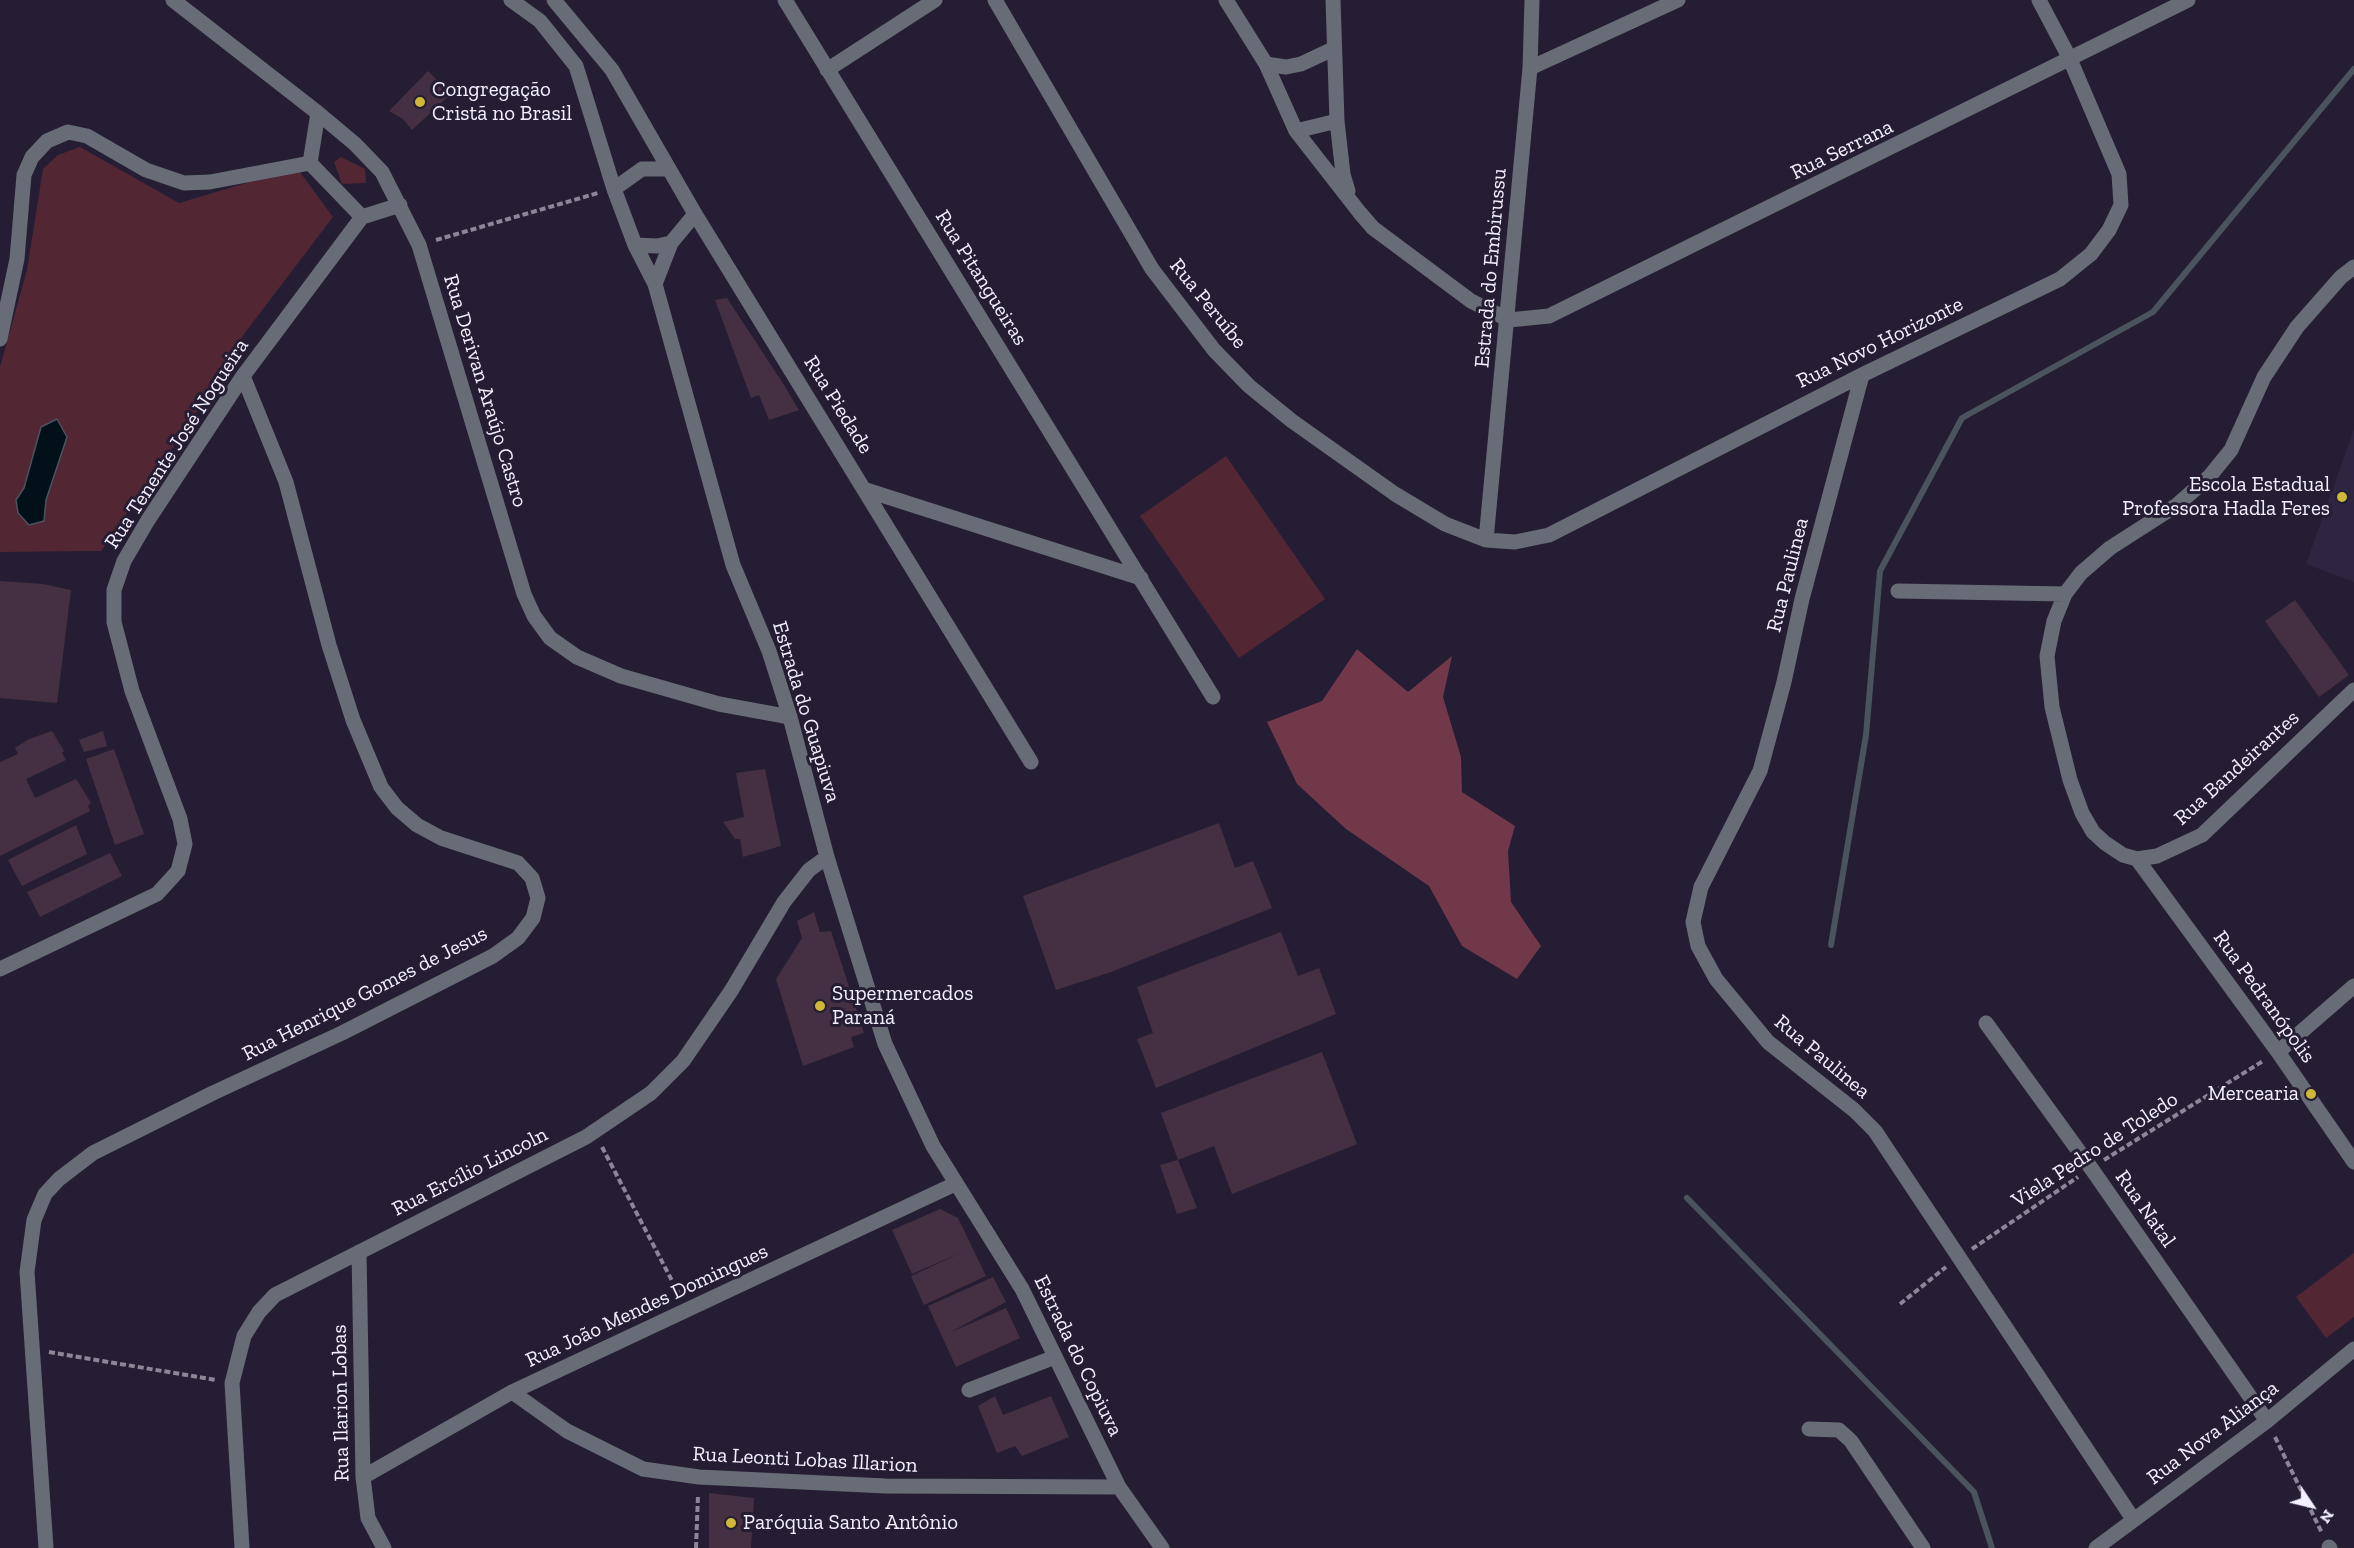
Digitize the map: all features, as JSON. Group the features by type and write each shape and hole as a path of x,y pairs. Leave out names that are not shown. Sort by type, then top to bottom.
{"street":[{"name":"Rua Derivan Araújo Castro","path":"172,0 356,144 382,172 418,245 524,594 534,616 550,638 577,657 621,676 718,704 790,717"},
{"name":"Estrada do Guapiuva","path":"511,0 540,21 576,66 614,189 635,245 656,284 733,565 769,651 790,717 827,857 885,1044 912,1106 955,1184"},
{"name":"Rua Piedade","path":"554,0 612,70 695,214 1031,762"},
{"name":"Rua Pitangueiras","path":"785,0 1213,697"},
{"path":"827,69 935,0"},
{"name":"Rua Peruíbe","path":"994,0 1152,269 1180,309 1215,350 1249,386 1344,460 1445,524 1486,540"},
{"path":"1226,0 1266,64 1296,131 1373,228 1471,301 1509,320"},
{"path":"1333,0 1337,121 1343,174 1351,199"},
{"name":"Estrada do Embirussu","path":"1486,540 1509,320 1530,68 1532,0"},
{"path":"1530,68 1678,0"},
{"name":"Rua Novo Horizonte","path":"1486,540 1515,542 1549,535 1862,375 2060,279 2091,254 2109,230 2121,205 2119,174 2069,57 2039,0"},
{"name":"Rua Serrana","path":"1509,320 1549,316 2188,0"},
{"path":"1266,64 1286,67 1301,64 1333,49"},
{"path":"310,164 318,114"},
{"path":"1296,131 1337,121"},
{"path":"0,339 17,259 24,175 32,157 47,141 68,132 87,136 146,170 184,183 210,182 310,164"},
{"path":"310,164 362,217 400,205"},
{"path":"614,189 642,170 668,169"},
{"path":"656,284 671,243 695,214"},
{"name":"Rua Tenente José Nogueira","path":"0,969 158,894 178,871 184,844 180,819 132,692 114,622 114,590 124,561 148,520 243,376 362,217"},
{"path":"635,245 657,246 671,243"},
{"path":"2137,858 2123,855 2093,832 2082,813 2070,780 2052,707 2047,656 2054,621 2065,594 2081,573 2110,548 2177,505 2209,477 2231,450 2264,377 2297,327 2341,277 2354,267"},
{"name":"Rua Paulinea","path":"1862,375 1802,598 1784,682 1760,771 1701,887 1693,922 1698,946 1716,980 1768,1042 1854,1110 1875,1131 2133,1519"},
{"name":"Rua Henrique Gomes de Jesus","path":"46,1548 27,1272 29,1249 45,1194 59,1179 93,1153 213,1093 342,1033 493,956 518,938 533,918 538,898 532,878 518,863 441,838 417,825 396,808 381,787 356,730 286,482 243,376"},
{"path":"866,490 1141,578"},
{"path":"1898,591 2065,594"},
{"name":"Rua Bandeirantes","path":"2137,858 2157,856 2202,835 2354,690"},
{"name":"Rua Ercílio Lincoln","path":"242,1548 232,1383 243,1336 259,1312 275,1295 594,1132 651,1093 683,1061 731,991 784,902 808,870 827,857"},
{"name":"Rua Pedranópolis","path":"2137,858 2278,1052 2354,1162"},
{"path":"2278,1052 2354,986"},
{"name":"Rua Natal","path":"1986,1023 2091,1168 2267,1421"},
{"name":"Rua João Mendes Domingues","path":"363,1477 512,1392 955,1184"},
{"name":"Estrada do Copiuva","path":"955,1184 1022,1290 1119,1487 1162,1548"},
{"name":"Rua Ilarion Lobas","path":"359,1252 363,1477 368,1518 384,1548"},
{"name":"Rua Nova Aliança","path":"2096,1548 2267,1421 2354,1349"},
{"path":"969,1390 1055,1357"},
{"name":"Rua Leonti Lobas Illarion","path":"512,1392 567,1431 643,1469 699,1477 885,1486 1119,1487"},
{"path":"1809,1429 1839,1430 1851,1441 1923,1548"}],"path":[{"path":"418,245 614,189"},
{"name":"Viela Pedro de Toledo","path":"1900,1304 1959,1257 2091,1168 2278,1052"},
{"path":"594,1132 687,1311"},
{"path":"33,1349 232,1383"},
{"path":"2267,1421 2329,1547"},
{"path":"696,1548 699,1477"}],"shaded area":[{"path":"80,147 179,203 297,168 333,217 244,334 191,421 101,551 0,552 0,367 27,270 43,169 58,155"},
{"path":"341,157 365,169 366,183 342,184 334,162"},
{"path":"57,419 67,437 46,500 44,521 29,525 18,513 16,500 24,488 41,427"},
{"name":"Escola Estadual Professora Hadla Feres","path":"2354,429 2354,582 2306,564"},
{"path":"1226,456 1325,599 1239,658 1140,516"},
{"path":"1357,649 1408,692 1452,656 1443,697 1461,757 1462,792 1515,826 1508,851 1511,902 1541,946 1517,979 1462,946 1429,886 1346,829 1297,784 1267,722 1322,701"},
{"path":"2354,1253 2354,1317 2326,1338 2296,1297"}],"building":[{"name":"Congregação Cristã no Brasil","path":"428,71 451,94 412,130 403,119 389,111"},
{"path":"727,298 799,410 769,420 759,395 751,398 715,300"},
{"path":"0,581 43,584 71,590 57,703 0,698"},
{"path":"2295,600 2349,675 2319,697 2265,621"},
{"path":"52,731 64,751 62,753 66,760 26,779 35,798 76,779 91,803 88,806 90,811 0,856 0,762 18,754 15,748 29,739"},
{"path":"103,731 107,746 84,752 79,740"},
{"path":"114,749 144,834 115,845 86,759"},
{"path":"765,769 781,846 743,857 740,839 735,839 723,822 744,817 736,773"},
{"path":"1219,823 1235,868 1253,861 1272,908 1111,972 1056,990 1023,896"},
{"path":"76,825 87,854 22,886 8,860"},
{"path":"110,853 122,876 40,917 27,892"},
{"name":"Supermercados Paraná","path":"814,912 820,932 831,931 864,1033 851,1037 854,1047 803,1066 776,979 802,938 797,921"},
{"path":"1281,932 1298,976 1319,968 1336,1014 1156,1088 1137,1039 1153,1033 1137,987"},
{"path":"1322,1052 1357,1144 1232,1194 1214,1146 1178,1160 1161,1113"},
{"path":"1178,1160 1197,1208 1177,1214 1160,1165"},
{"path":"940,1209 958,1218 986,1276 924,1305 911,1276 965,1251 912,1274 892,1230"},
{"path":"993,1277 1006,1302 949,1333 1006,1308 1020,1338 956,1367 928,1306"},
{"path":"995,1396 1003,1415 1051,1396 1069,1437 1022,1456 1015,1446 997,1453 978,1406"},
{"name":"Paróquia Santo Antônio","path":"709,1493 754,1498 751,1548 709,1548"}],"waterway":[{"path":"1831,945 1866,735 1880,571 1962,418 2153,312 2354,69"},
{"path":"1687,1198 1974,1492 1992,1548"}],"place":[{"name":"Congregação Cristã no Brasil","path":"420,102"},
{"name":"Escola Estadual Professora Hadla Feres","path":"2342,497"},
{"name":"Supermercados Paraná","path":"820,1006"},
{"name":"Mercearia","path":"2311,1094"},
{"name":"Paróquia Santo Antônio","path":"731,1523"}]}
